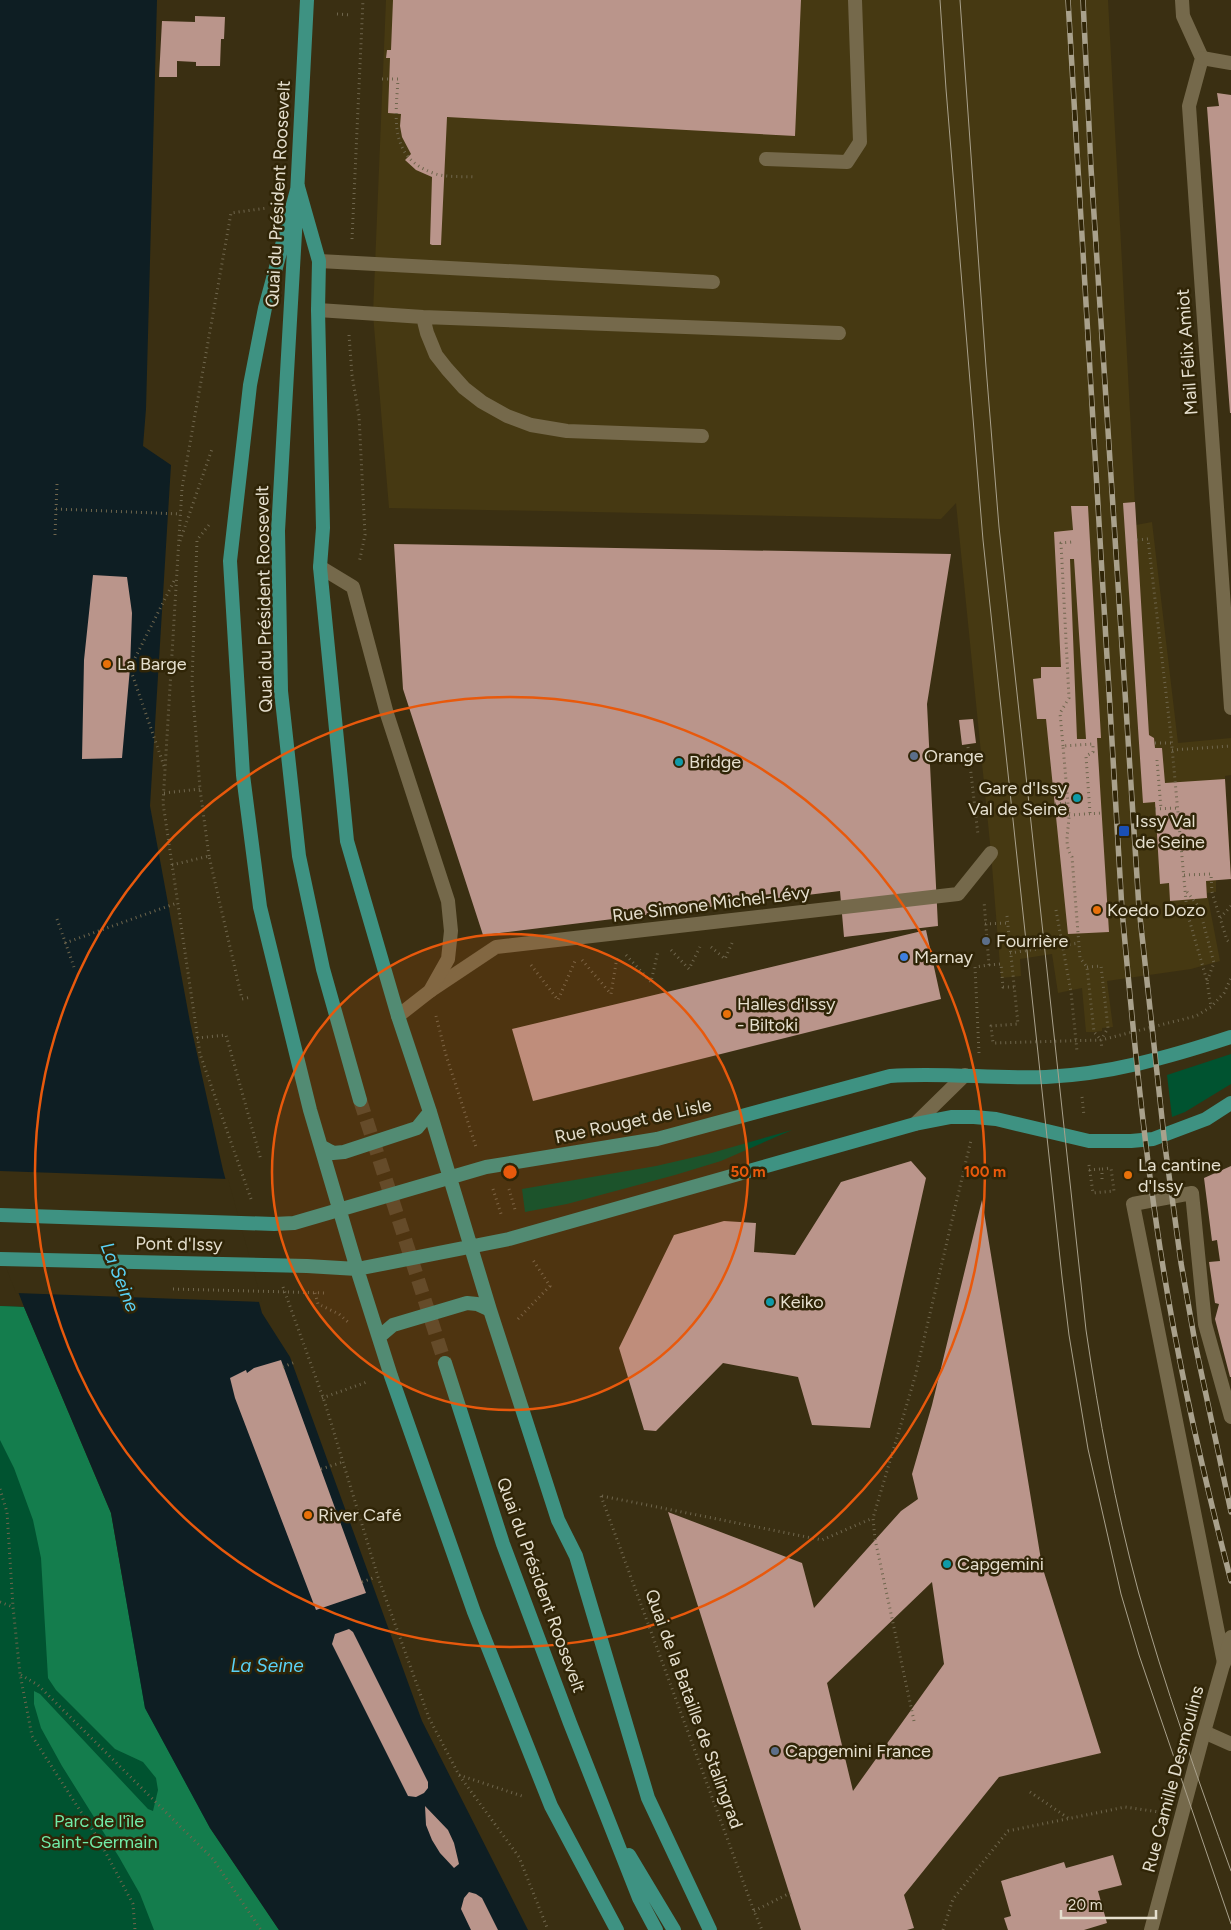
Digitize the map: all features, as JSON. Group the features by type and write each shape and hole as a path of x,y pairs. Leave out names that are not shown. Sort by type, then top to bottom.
{"main road":[{"name":"Quai du Président Roosevelt","path":"307,0 278,530 281,691 299,856 324,970 360,1100"},
{"path":"298,186 319,261 318,310 323,528 320,566 347,841 398,1016 430,1112 470,1247 558,1520 576,1556 648,1798 710,1930"},
{"path":"298,186 265,308 250,385 230,560 244,775 260,907 310,1110 357,1269 474,1612 551,1806 618,1930"},
{"name":"Rue Rouget de Lisle","path":"341,1211 486,1167 528,1162 657,1139 890,1076 917,1074 1047,1077 1103,1072 1169,1058 1231,1037"},
{"path":"357,1269 509,1239 916,1124 951,1117 974,1116 996,1119 1089,1140 1131,1141 1153,1139 1206,1119 1231,1103"},
{"path":"322,1147 333,1153 344,1152 417,1128 430,1112"},
{"name":"Pont d'Issy","path":"0,1215 274,1224 294,1223 341,1211"},
{"name":"Pont d'Issy","path":"0,1259 357,1269"},
{"path":"379,1337 393,1325 467,1303 477,1304 490,1310"},
{"name":"Quai du Président Roosevelt","path":"445,1363 503,1544 639,1898 656,1930"},
{"name":"Quai du Président Roosevelt","path":"607,1817 674,1930"}],"street":[{"path":"766,159 846,162 860,142 856,0"},
{"path":"1182,0 1183,16 1202,58 1231,63"},
{"name":"Mail Félix Amiot","path":"1202,58 1189,106 1231,708"},
{"path":"319,261 713,282"},
{"path":"318,310 423,317 839,333"},
{"path":"423,317 436,355 447,369 464,388 482,402 507,416 531,425 567,431 702,436"},
{"path":"320,566 353,587 387,714 448,901 451,932 448,959 430,991 398,1016"},
{"name":"Rue Simone Michel-Lévy","path":"430,991 496,947 958,894 990,853"},
{"path":"916,1124 965,1075"},
{"path":"1224,1663 1133,1204 1192,1193 1205,1324 1231,1417"},
{"name":"Rue Camille Desmoulins","path":"1151,1930 1231,1637"},
{"path":"1204,1732 1231,1744"}],"path":[{"path":"351,263 363,0"},
{"path":"337,14 351,15"},
{"path":"382,79 398,80 396,132 401,146 411,160 433,174 476,177"},
{"path":"349,312 352,375 359,416 365,535 353,587"},
{"path":"178,546 212,449"},
{"path":"55,535 57,484"},
{"path":"56,509 180,514"},
{"path":"210,524 197,540 192,682 200,789 209,856 242,999 251,996"},
{"path":"1137,540 1148,539 1172,743 1187,912 1207,981 1211,1007"},
{"path":"1072,542 1060,543 1068,698 1060,713 1069,815 1069,825 1066,833 1068,851 1072,857 1080,958 1087,967 1094,1032 1101,1040"},
{"path":"165,768 130,668 177,576"},
{"path":"1155,743 1172,743"},
{"path":"1063,746 1093,744 1093,752 1086,756 1090,813"},
{"path":"1172,750 1231,746"},
{"path":"1157,760 1160,809"},
{"path":"164,793 200,789"},
{"path":"1055,804 1068,803"},
{"path":"1155,809 1178,808"},
{"path":"1069,815 1102,813"},
{"path":"172,866 209,856"},
{"path":"1184,875 1210,874 1212,892 1227,940 1231,944"},
{"path":"1186,891 1199,907 1214,963 1207,981"},
{"path":"65,943 177,903"},
{"path":"1220,918 1231,906"},
{"path":"1056,910 1061,946 1071,992"},
{"path":"1007,916 1018,1024 991,1026 993,1043 1101,1040 1196,1016 1211,1007 1224,992 1231,978"},
{"path":"57,919 74,967"},
{"path":"710,946 725,959 743,919"},
{"path":"985,924 1008,923"},
{"path":"666,945 689,969 703,939"},
{"path":"1010,953 1079,943"},
{"path":"516,945 558,1000 577,954 611,994 617,956"},
{"path":"625,954 651,982 659,948"},
{"path":"989,965 1001,964 1004,988 1014,987"},
{"path":"1087,967 1101,966 1108,1028 1101,1040"},
{"path":"976,967 980,1058"},
{"path":"430,991 454,1081 475,1146 486,1167 509,1239"},
{"path":"197,1038 226,1035 262,1160"},
{"path":"914,1721 875,1539 873,1518 915,1377 971,1138"},
{"path":"1102,1179 1101,1169 1089,1170 1093,1194 1114,1191 1111,1168"},
{"path":"509,1189 516,1213"},
{"path":"518,1318 550,1286 533,1260"},
{"path":"298,1292 315,1293 318,1304 339,1314 351,1325"},
{"path":"283,1366 295,1362"},
{"path":"322,1398 368,1382"},
{"path":"322,1469 343,1462"},
{"path":"0,1489 7,1512 13,1607 20,1674 32,1736 99,1840 132,1904 134,1930"},
{"name":"Quai de la Bataille de Stalingrad","path":"762,1930 601,1496 822,1540 873,1518"},
{"path":"362,1582 373,1578"},
{"path":"0,1602 13,1607"},
{"path":"20,1674 38,1685 213,1859 261,1930"},
{"path":"459,1775 551,1806"},
{"path":"1030,1792 1068,1818"},
{"path":"943,1930 953,1899 1008,1831 1125,1807 1182,1816"},
{"path":"754,1911 790,1893"}],"shaded area":[{"path":"386,0 1108,0 1136,525 1152,522 1178,743 1231,738 1231,775 1225,776 1231,879 1216,880 1216,892 1207,893 1220,961 1191,969 1107,981 1113,1027 1102,1028 1102,1031 1094,1032 1086,1032 1082,988 1058,993 1052,954 1020,959 1021,976 1001,978 991,853 956,503 941,519 389,508 373,314"}],"green space":[{"path":"1231,1054 1231,1084 1185,1112 1172,1117 1167,1075"},
{"path":"792,1130 721,1161 567,1204 525,1212 522,1189 656,1166 708,1154"},
{"name":"Parc de l'île Saint-Germain","path":"0,1306 24,1307 210,1828 279,1930 0,1930"},
{"name":"Parc de l'île Saint-Germain","path":"0,1306 24,1307 111,1513 145,1708 210,1828 279,1930 154,1930 140,1894 41,1728 34,1704 34,1691 40,1694 148,1809 153,1811 158,1790 156,1778 143,1762 115,1749 56,1690 48,1678 41,1558 33,1520 14,1468 0,1440"}],"water":[{"name":"La Seine","path":"0,0 157,0 146,409 143,446 171,465 150,806 190,1022 223,1170 262,1313 290,1357 422,1721 528,1930 279,1930 210,1828 145,1708 111,1513 24,1307 0,1245"}],"pier":[{"path":"0,1171 228,1179 262,1302 16,1293 0,1252"}],"building":[{"path":"393,0 801,0 795,136 447,117 441,245 432,245 430,244 432,177 416,170 405,160 411,154 402,137 400,126 401,114 388,113 390,58 386,58 387,50 391,50"},
{"path":"195,16 225,17 224,39 221,39 220,66 196,66 196,62 177,61 177,77 159,77 162,21 195,22"},
{"path":"1217,93 1231,95 1231,413 1207,107 1219,106"},
{"path":"1135,502 1149,735 1154,738 1155,748 1162,748 1165,783 1225,779 1231,879 1206,881 1207,898 1170,901 1169,883 1160,884 1155,802 1143,803 1123,503"},
{"path":"1071,506 1088,506 1101,738 1097,738 1109,932 1068,934 1046,719 1037,719 1033,679 1041,678 1041,667 1061,667 1054,532 1073,530","holes":["1070,559 1074,559 1086,739 1077,739"]},
{"name":"Bridge","path":"394,544 951,554 927,704 938,926 844,937 840,891 483,935 403,689"},
{"name":"La Barge","path":"93,575 127,577 132,613 130,668 122,758 82,759 84,660"},
{"path":"973,719 976,743 962,745 959,720"},
{"name":"Halles d'Issy - Biltoki","path":"926,930 941,999 533,1101 512,1029"},
{"name":"Keiko","path":"911,1161 926,1178 870,1428 812,1425 798,1377 723,1363 656,1431 644,1430 619,1348 674,1235 724,1221 756,1223 754,1252 795,1255 841,1182"},
{"path":"1231,1166 1230,1377 1215,1319 1219,1304 1215,1303 1209,1262 1220,1261 1217,1240 1212,1241 1204,1178"},
{"name":"Capgemini","path":"982,1200 1042,1566 1101,1753 999,1777 904,1895 914,1928 907,1930 801,1930 668,1512 802,1563 814,1608 901,1511 918,1499 912,1474 932,1405","holes":["932,1582 944,1664 853,1791 827,1683"]},
{"name":"River Café","path":"281,1360 366,1593 316,1610 235,1398 230,1378 246,1370 247,1373 254,1368"},
{"path":"349,1629 353,1632 428,1782 428,1788 424,1793 416,1797 408,1796 332,1644 335,1634"},
{"path":"425,1806 448,1830 454,1843 459,1864 454,1868 440,1853 432,1840 426,1825"},
{"path":"1113,1855 1122,1885 1098,1891 1107,1923 1084,1930 1008,1930 1004,1918 1011,1916 1001,1881 1064,1862 1066,1868"},
{"path":"469,1892 482,1898 498,1930 471,1930 461,1909 464,1898"}],"tunnel":[{"path":"360,1100 445,1363"}],"tram line":[{"path":"940,0 983,540 1069,1335 1088,1449 1121,1594 1139,1655 1231,1924"},
{"path":"960,0 999,527 1086,1330 1108,1461 1138,1590 1170,1696 1231,1871"}],"railway":[{"path":"1068,0 1122,910 1135,1045 1156,1223 1170,1307 1193,1425 1231,1581"},
{"path":"1083,0 1091,168 1139,908 1165,1146 1181,1263 1196,1348 1231,1512"}],"place":[{"name":"La Barge","path":"107,664"},
{"name":"Orange","path":"914,756"},
{"name":"Bridge","path":"679,762"},
{"name":"Gare d'Issy Val de Seine","path":"1077,798"},
{"name":"Issy Val de Seine","path":"1124,831"},
{"name":"Koedo Dozo","path":"1097,910"},
{"name":"Fourrière","path":"986,941"},
{"name":"Marnay","path":"904,957"},
{"name":"Halles d'Issy - Biltoki","path":"727,1014"},
{"name":"La cantine d'Issy","path":"1128,1175"},
{"name":"Keiko","path":"770,1302"},
{"name":"River Café","path":"308,1515"},
{"name":"Capgemini","path":"947,1564"},
{"name":"Capgemini France","path":"775,1751"}]}
